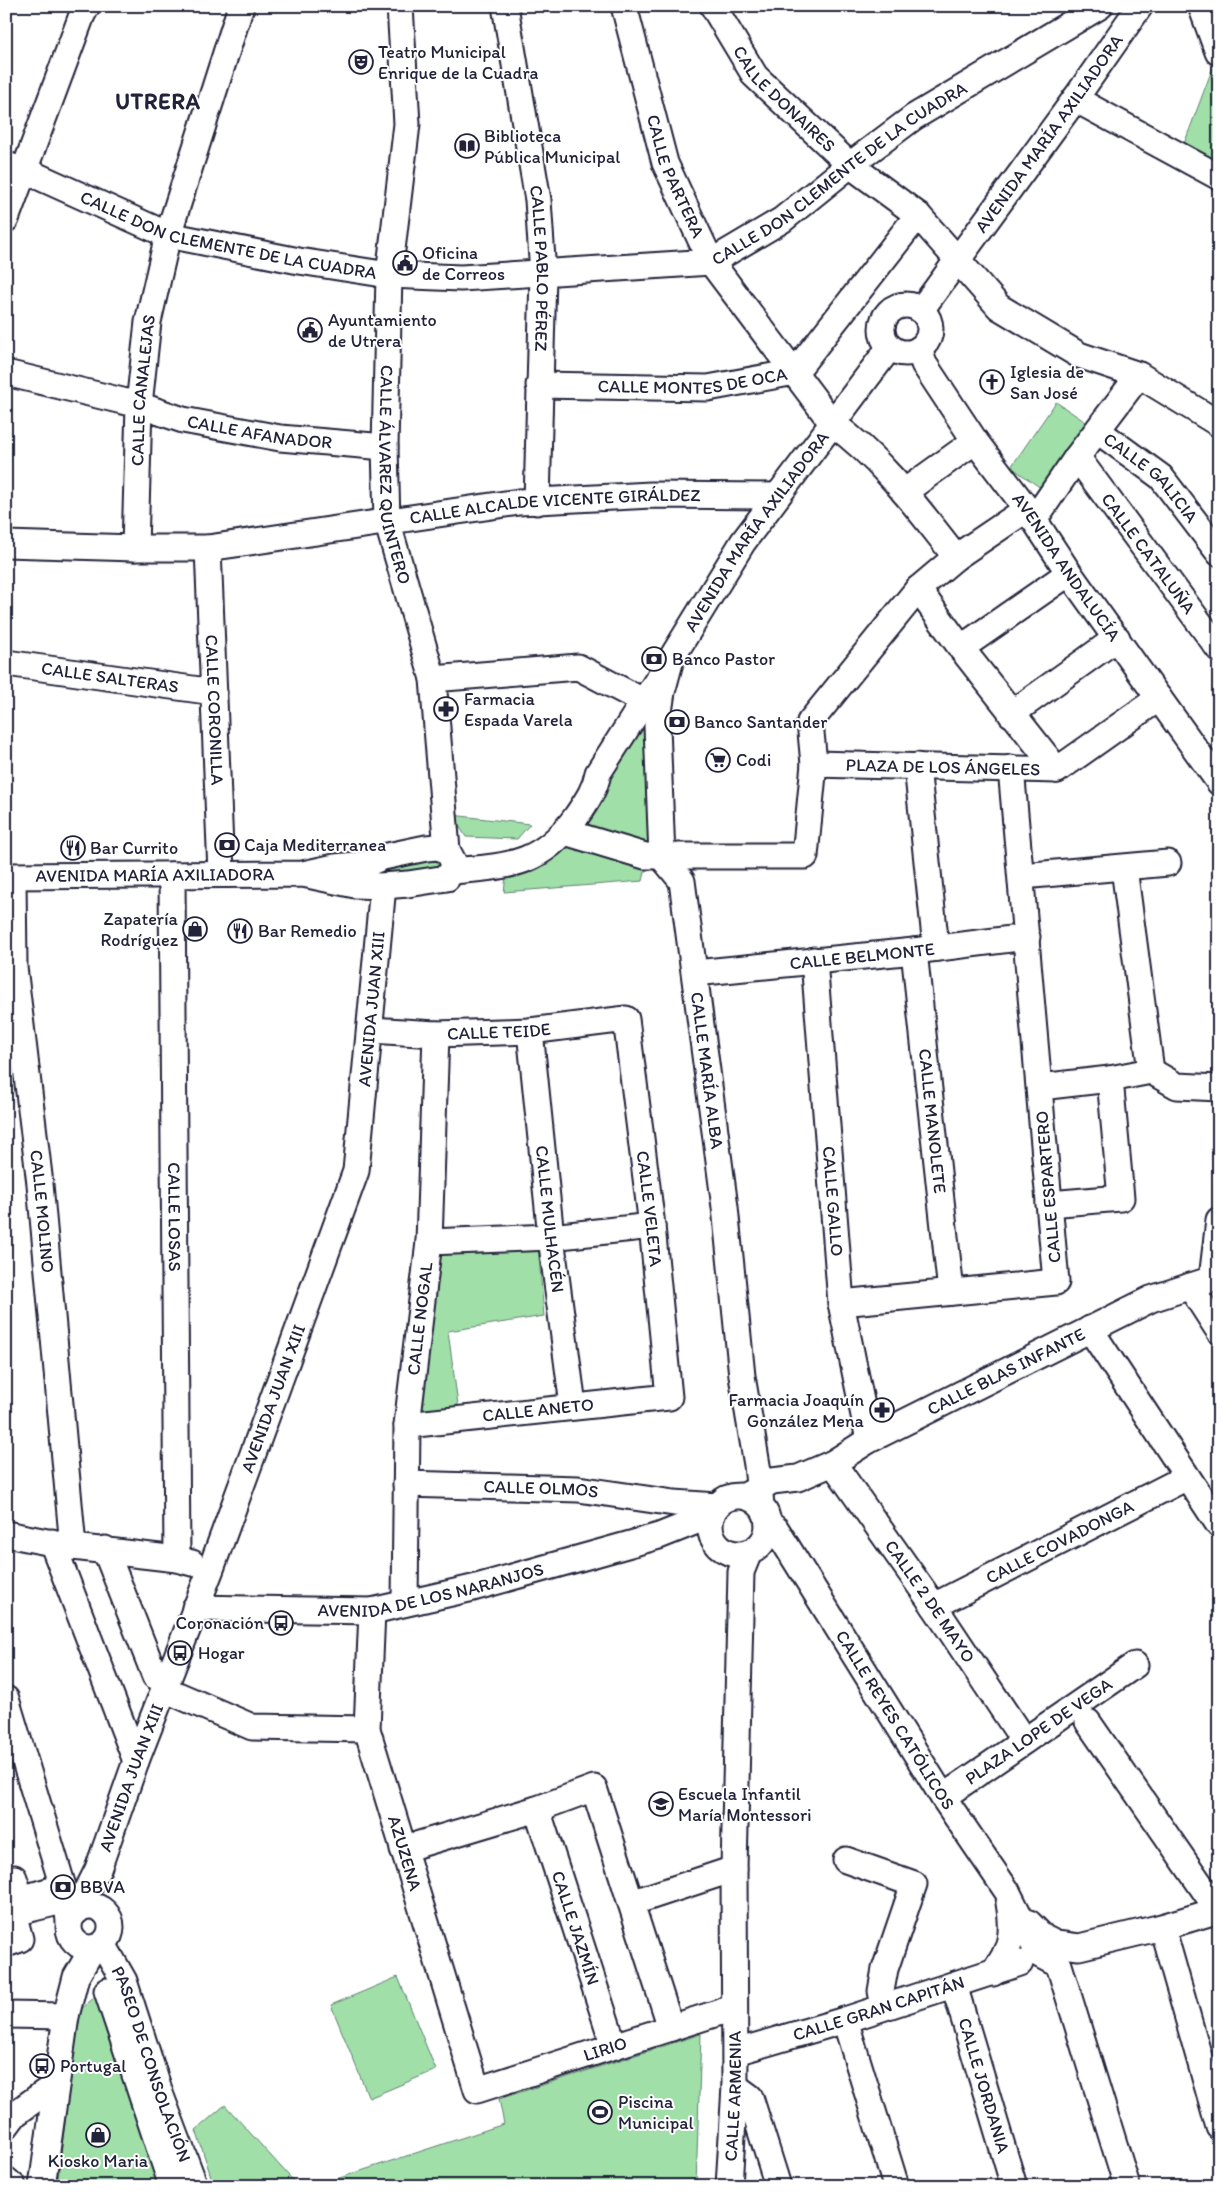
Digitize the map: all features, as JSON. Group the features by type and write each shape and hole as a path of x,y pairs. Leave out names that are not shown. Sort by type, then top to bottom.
{"street":[{"path":"6,219 16,168 87,6"},
{"name":"CALLE CANALEJAS","path":"135,548 139,405 148,322 168,235 241,6"},
{"name":"CALLE ÁLVAREZ QUINTERO","path":"400,6 407,124 389,275 385,446 387,521 432,679 450,859"},
{"name":"CALLE PABLO PÉREZ","path":"505,6 538,200 543,274 537,502"},
{"name":"CALLE PARTERA","path":"624,6 665,163 711,262 833,424 856,440 904,492 956,557"},
{"name":"CALLE DONAIRES","path":"713,6 755,76 850,165 918,215 999,307 1079,355 1139,375 1219,424"},
{"name":"CALLE DON CLEMENTE DE LA CUADRA","path":"16,168 168,235 299,261 389,275 461,278 711,262 782,220 914,116 1100,6"},
{"name":"AVENIDA MARÍA AXILIADORA","path":"921,310 1075,99 1140,6"},
{"path":"1201,6 1218,52"},
{"path":"1075,99 1219,177"},
{"name":"CALLE MONTES DE OCA","path":"539,385 708,388 795,372 918,215"},
{"path":"905,305 921,310 929,322 930,330 929,337 919,349 904,353 890,347 882,333 885,317 890,311 905,305"},
{"name":"AVENIDA MARÍA AXILIADORA","path":"450,859 502,867 521,862 540,853 565,832 596,786 598,773 672,659 728,564 776,496 833,424 890,347"},
{"name":"AVENIDA ANDALUCÍA","path":"919,349 924,364 976,441 1219,782"},
{"name":"CALLE AFANADOR","path":"6,373 139,405 183,420 280,438 385,446"},
{"path":"565,832 645,856 805,856 814,764 810,722 918,589 956,557 1030,515 1098,431 1139,375"},
{"name":"CALLE GALICIA","path":"1098,431 1161,477 1219,553"},
{"path":"904,492 976,441"},
{"name":"CALLE CATALUÑA","path":"1077,457 1219,649"},
{"name":"CALLE ALCALDE VICENTE GIRÁLDEZ","path":"6,544 208,548 518,502 651,495 776,496"},
{"name":"CALLE CORONILLA","path":"208,548 221,874"},
{"path":"961,648 1069,573"},
{"name":"PLAZA DE LOS ÁNGELES","path":"918,589 961,648 1057,770"},
{"path":"1012,714 1117,638"},
{"path":"662,857 657,735 662,692 672,659"},
{"name":"CALLE SALTERAS","path":"6,663 214,692"},
{"path":"432,679 578,667 645,702"},
{"path":"1057,770 1159,698"},
{"name":"PLAZA DE LOS ÁNGELES","path":"814,764 1057,770"},
{"name":"CALLE MANOLETE","path":"917,766 925,950 952,1292"},
{"name":"CALLE ESPARTERO","path":"841,1303 1056,1282 1022,876 1011,768"},
{"name":"AVENIDA MARÍA AXILIADORA","path":"450,859 511,849 536,839 569,806 587,779 598,773"},
{"path":"437,847 450,859 447,878 408,884 368,880 383,857 437,847"},
{"name":"CALLE MARÍA ALBA","path":"662,857 682,881 726,1207 742,1376 757,1465 743,1526 734,1869"},
{"path":"1022,876 1168,863"},
{"name":"AVENIDA MARÍA AXILIADORA","path":"10,877 303,874 335,868 368,880"},
{"path":"1124,868 1151,1071"},
{"name":"CALLE LOSAS","path":"172,875 176,1559"},
{"name":"CALLE MOLINO","path":"10,877 14,967 40,1184 63,1544 136,1762"},
{"name":"AVENIDA JUAN XIII","path":"98,1869 102,1910 107,1914 111,1927 107,1940 78,1922 136,1762 160,1683 211,1569 356,1171 380,912 368,880"},
{"name":"AVENIDA JUAN XIII","path":"380,912 390,897 408,884"},
{"name":"CALLE BELMONTE","path":"695,974 814,960 925,950 1027,937"},
{"name":"CALLE GALLO","path":"814,960 841,1303 869,1440"},
{"name":"CALLE TEIDE","path":"370,1030 436,1034 530,1031 626,1019"},
{"name":"CALLE VELETA","path":"626,1019 652,1226 669,1397"},
{"name":"CALLE MULHACÉN","path":"530,1031 550,1237 573,1406"},
{"name":"CALLE NOGAL","path":"405,1603 407,1425 429,1242 436,1034"},
{"path":"1040,1087 1110,1079 1151,1071 1177,1086 1219,1088"},
{"path":"1049,1204 1121,1198 1110,1079"},
{"path":"1219,1220 1207,1280 1219,1330"},
{"path":"429,1242 550,1237 652,1226"},
{"name":"CALLE BLAS INFANTE","path":"743,1526 798,1478 832,1463 869,1440 1151,1299 1207,1280"},
{"path":"1090,1329 1219,1525"},
{"name":"CALLE ANETO","path":"407,1425 669,1397"},
{"name":"CALLE 2 DE MAYO","path":"832,1463 934,1606 1024,1741"},
{"name":"CALLE COVADONGA","path":"934,1606 1187,1477"},
{"name":"CALLE OLMOS","path":"406,1484 578,1489 674,1503 743,1526"},
{"path":"659,1536 674,1503"},
{"name":"AVENIDA DE LOS NARANJOS","path":"195,1608 372,1611 473,1588 659,1536 743,1526"},
{"name":"CALLE REYES CATÓLICOS","path":"743,1526 786,1546 1012,1908 1032,1953"},
{"path":"6,1534 63,1544 176,1559 211,1569"},
{"path":"105,1549 160,1683 252,1726 367,1729"},
{"name":"AZUZENA","path":"372,1611 367,1729 477,2090"},
{"name":"PLAZA LOPE DE VEGA","path":"943,1796 1135,1665"},
{"name":"PASEO DE CONSOLACIÓN","path":"8,1709 78,1922 124,1981 161,2096 195,2186"},
{"path":"1088,1722 1218,1910"},
{"path":"403,1849 537,1809 594,1788 671,2028"},
{"name":"CALLE JAZMÍN","path":"537,1809 614,2046"},
{"path":"846,1860 914,1884 885,1969 881,1991 884,2006"},
{"path":"631,1903 734,1869"},
{"name":"CALLE ARMENIA","path":"729,2186 736,2052 733,2008 734,1869"},
{"path":"6,1881 14,1878 21,1899 78,1922"},
{"path":"42,2186 66,2016 76,1977 78,1922 89,1906 102,1910"},
{"path":"992,1972 1004,1955 1012,1908"},
{"name":"CALLE GRAN CAPITÁN","path":"736,2052 954,1985 992,1972 1032,1953 1079,1947 1162,1927 1218,1910"},
{"path":"6,1944 20,1939 13,1913 78,1922"},
{"path":"1162,1927 1219,2127"},
{"path":"1032,1953 1059,1965 1127,2186"},
{"name":"CALLE JORDANIA","path":"954,1985 1014,2186"},
{"name":"PASEO DE CONSOLACIÓN","path":"107,1991 172,2186"},
{"name":"LIRIO","path":"477,2090 733,2008"},
{"path":"6,2015 66,2016"},
{"path":"845,2020 896,2186"},
{"path":"6,2126 15,2114 56,2084"},
{"path":"735,2086 750,2097 778,2186"},
{"path":"6,2180 13,2186"}],"green space":[{"path":"1219,51 1219,172 1181,152"},
{"path":"1056,402 1090,425 1045,491 1011,467"},
{"path":"663,677 658,853 575,829"},
{"path":"452,815 530,824 517,839 466,837"},
{"path":"592,843 648,858 643,881 504,892 506,876 560,846"},
{"path":"442,856 443,866 378,877 378,866"},
{"path":"537,1234 544,1316 448,1331 459,1412 414,1422 434,1243"},
{"path":"398,1977 436,2070 369,2098 331,2005"},
{"path":"108,1985 185,2186 57,2186 79,2011"},
{"name":"Piscina Municipal","path":"701,2034 696,2186 315,2186 504,2124 499,2099"},
{"path":"225,2105 298,2186 214,2186 196,2130"}],"place":[{"name":"Teatro Municipal Enrique de la Cuadra","path":"361,62"},
{"name":"Biblioteca Pública Municipal","path":"467,146"},
{"name":"Oficina de Correos","path":"405,263"},
{"name":"Ayuntamiento de Utrera","path":"310,330"},
{"name":"Iglesia de San José","path":"992,382"},
{"name":"Banco Pastor","path":"654,659"},
{"name":"Farmacia Espada Varela","path":"446,709"},
{"name":"Banco Santander","path":"677,722"},
{"name":"Codi","path":"718,760"},
{"name":"Caja Mediterranea","path":"227,845"},
{"name":"Bar Currito","path":"73,848"},
{"name":"Zapatería Rodríguez","path":"195,929"},
{"name":"Bar Remedio","path":"240,931"},
{"name":"Farmacia Joaquín González Mena","path":"882,1410"},
{"name":"Coronación","path":"281,1623"},
{"name":"Hogar","path":"180,1653"},
{"name":"Escuela Infantil María Montessori","path":"661,1804"},
{"name":"BBVA","path":"63,1887"},
{"name":"Portugal","path":"42,2066"},
{"name":"Piscina Municipal","path":"600,2112"},
{"name":"Kiosko Maria","path":"98,2135"}],"district":[{"name":"UTRERA","path":"158,101"}]}
